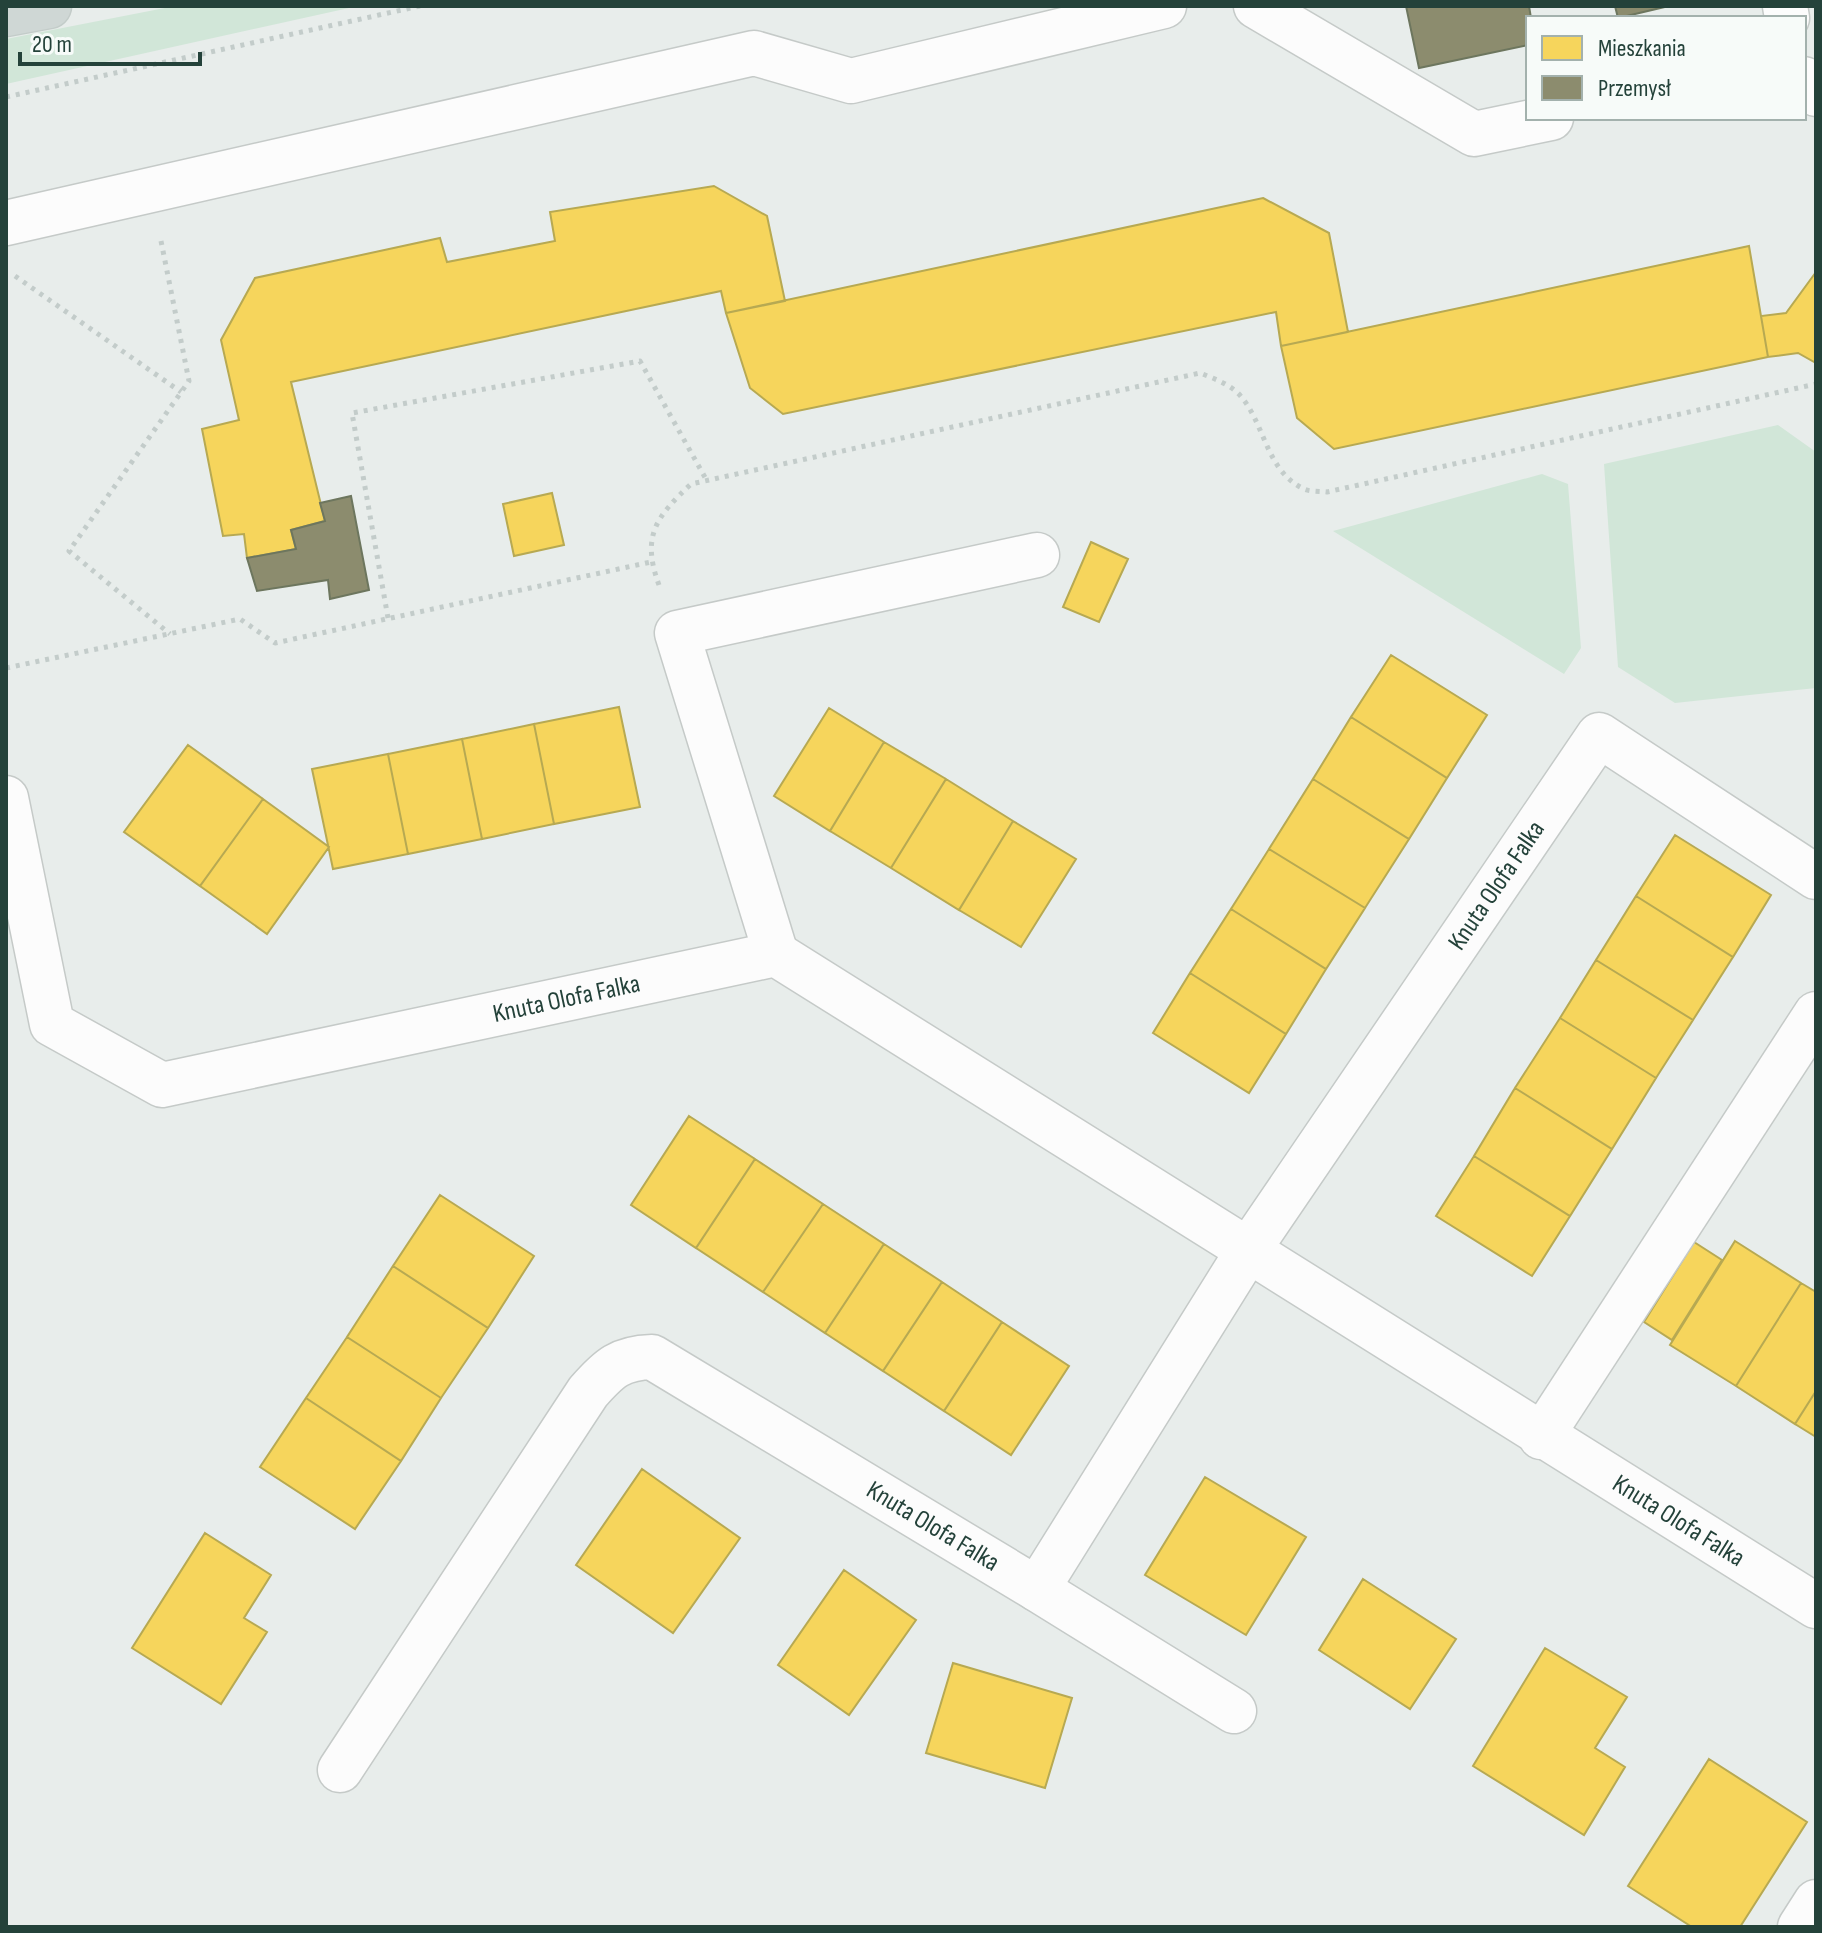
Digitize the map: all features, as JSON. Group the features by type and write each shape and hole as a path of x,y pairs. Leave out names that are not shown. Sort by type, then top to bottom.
{"main road":[{"path":"6,14 49,6"}],"street":[{"path":"6,223 754,53 851,81 1164,6"},
{"path":"1256,6 1474,134 1541,120"},
{"path":"776,954 677,633 1037,555"},
{"name":"Knuta Olofa Falka","path":"340,1770 588,1392 607,1370 630,1358 652,1357 1037,1589 1249,1249 1599,735 1816,877"},
{"name":"Knuta Olofa Falka","path":"6,798 52,1024 162,1085 776,954 1249,1249 1541,1437 1816,1606"},
{"path":"1541,1437 1816,1014"},
{"path":"1037,1589 1234,1711"},
{"path":"1800,1927 1816,1902"}],"path":[{"path":"6,97 420,6"},
{"path":"151,191 189,381 69,551 171,634"},
{"path":"6,270 181,392"},
{"path":"388,618 352,413 640,361 707,481"},
{"path":"677,633 651,562 651,537 664,510 691,484 1200,373 1225,383 1243,399 1271,456 1285,473 1303,489 1327,492 1816,384"},
{"path":"6,668 240,619 275,643 651,562"}],"green space":[{"path":"175,6 358,6 6,84 6,39"},
{"path":"1778,425 1816,452 1816,688 1675,703 1618,667 1604,464"},
{"path":"1542,474 1568,484 1581,648 1564,674 1333,531"}],"building: Mieszkania":[{"path":"714,186 767,216 785,301 726,313 721,291 291,382 325,521 291,530 296,549 247,558 244,534 223,536 202,429 239,420 221,340 255,278 440,238 447,262 555,241 550,212"},
{"path":"1263,198 1329,233 1348,332 1281,346 1276,312 783,414 750,388 726,313"},
{"path":"1749,246 1768,357 1334,449 1297,418 1281,346"},
{"path":"1816,272 1816,363 1798,353 1768,357 1761,316 1786,313"},
{"path":"552,493 564,545 514,556 503,504"},
{"path":"1091,542 1128,559 1099,622 1063,607"},
{"path":"1391,655 1487,715 1447,778 1351,717"},
{"path":"619,707 640,807 554,824 534,724"},
{"path":"829,708 884,742 830,831 774,796"},
{"path":"1351,717 1447,778 1409,839 1313,779"},
{"path":"534,724 554,824 482,839 462,739"},
{"path":"462,739 482,839 408,854 388,754"},
{"path":"884,742 946,779 891,868 830,831"},
{"path":"188,745 263,799 200,886 124,832"},
{"path":"388,754 408,854 333,869 312,769"},
{"path":"946,779 1013,821 959,910 891,868"},
{"path":"1313,779 1409,839 1365,908 1269,849"},
{"path":"263,799 329,847 267,934 200,886"},
{"path":"1013,821 1076,859 1021,947 959,910"},
{"path":"1675,835 1771,895 1733,957 1636,896"},
{"path":"1269,849 1365,908 1326,969 1231,909"},
{"path":"1636,896 1733,957 1693,1020 1596,960"},
{"path":"1231,909 1326,969 1286,1034 1190,973"},
{"path":"1596,960 1693,1020 1656,1078 1560,1018"},
{"path":"1190,973 1286,1034 1249,1093 1153,1033"},
{"path":"1560,1018 1656,1078 1612,1149 1515,1088"},
{"path":"1515,1088 1612,1149 1570,1216 1474,1156"},
{"path":"689,1116 755,1159 696,1248 631,1205"},
{"path":"1474,1156 1570,1216 1532,1276 1436,1216"},
{"path":"755,1159 823,1204 763,1292 696,1248"},
{"path":"440,1195 534,1256 488,1328 393,1266"},
{"path":"823,1204 884,1244 825,1333 763,1292"},
{"path":"1735,1241 1801,1283 1736,1386 1670,1345"},
{"path":"1694,1242 1722,1260 1672,1340 1644,1322"},
{"path":"884,1244 942,1282 883,1371 825,1333"},
{"path":"393,1266 488,1328 441,1398 347,1337"},
{"path":"942,1282 1002,1322 944,1411 883,1371"},
{"path":"1801,1283 1816,1292 1816,1391 1795,1424 1736,1386"},
{"path":"1002,1322 1069,1366 1011,1455 944,1411"},
{"path":"347,1337 441,1398 401,1461 306,1398"},
{"path":"1816,1391 1816,1437 1795,1424"},
{"path":"306,1398 401,1461 355,1529 260,1467"},
{"path":"642,1469 740,1538 673,1633 576,1565"},
{"path":"1205,1477 1306,1537 1246,1635 1145,1575"},
{"path":"205,1533 271,1575 244,1618 267,1632 221,1704 132,1648"},
{"path":"844,1570 916,1620 849,1715 778,1665"},
{"path":"1363,1579 1456,1639 1410,1709 1319,1650"},
{"path":"1545,1648 1627,1697 1595,1748 1625,1767 1584,1835 1473,1766"},
{"path":"953,1663 1072,1698 1045,1788 926,1753"},
{"path":"1709,1759 1807,1822 1740,1927 1692,1927 1628,1886"}],"building: Przemysł":[{"path":"1406,6 1529,6 1531,16 1526,16 1526,45 1419,68"},
{"path":"1615,6 1669,6 1626,16 1618,16"},
{"path":"351,496 369,590 330,599 328,580 257,591 247,558 296,549 291,530 325,521 320,503"}]}
